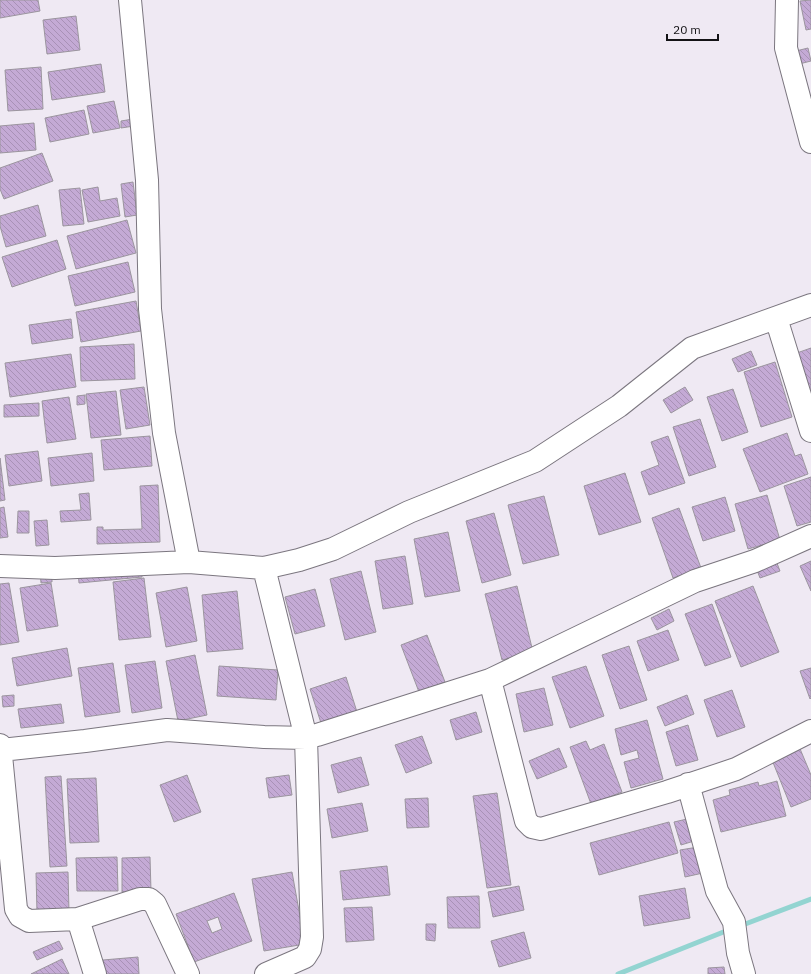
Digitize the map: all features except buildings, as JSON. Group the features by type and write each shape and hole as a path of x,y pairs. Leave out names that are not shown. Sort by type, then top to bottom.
{"street":[{"path":"130,0 147,180 151,316 164,433 189,562"},
{"path":"787,0 786,48 811,142"},
{"path":"0,566 55,568 189,562 264,568 298,560 333,549 409,512 535,461 619,406 692,348 811,305"},
{"path":"776,318 811,431"},
{"path":"188,974 155,904 149,899 140,899 78,918 29,921 8,912 0,748 85,741 167,730 264,737 306,738 490,680 695,582 755,561 811,536"},
{"path":"264,568 306,738 312,937 310,948 305,957 266,974"},
{"path":"490,680 526,821 532,827 541,829 667,792 736,769 811,731"},
{"path":"688,784 717,891 734,922 738,953 744,974"},
{"path":"78,918 96,974"}],"waterway":[{"path":"740,926 811,899"},
{"path":"618,974 731,929"}]}
